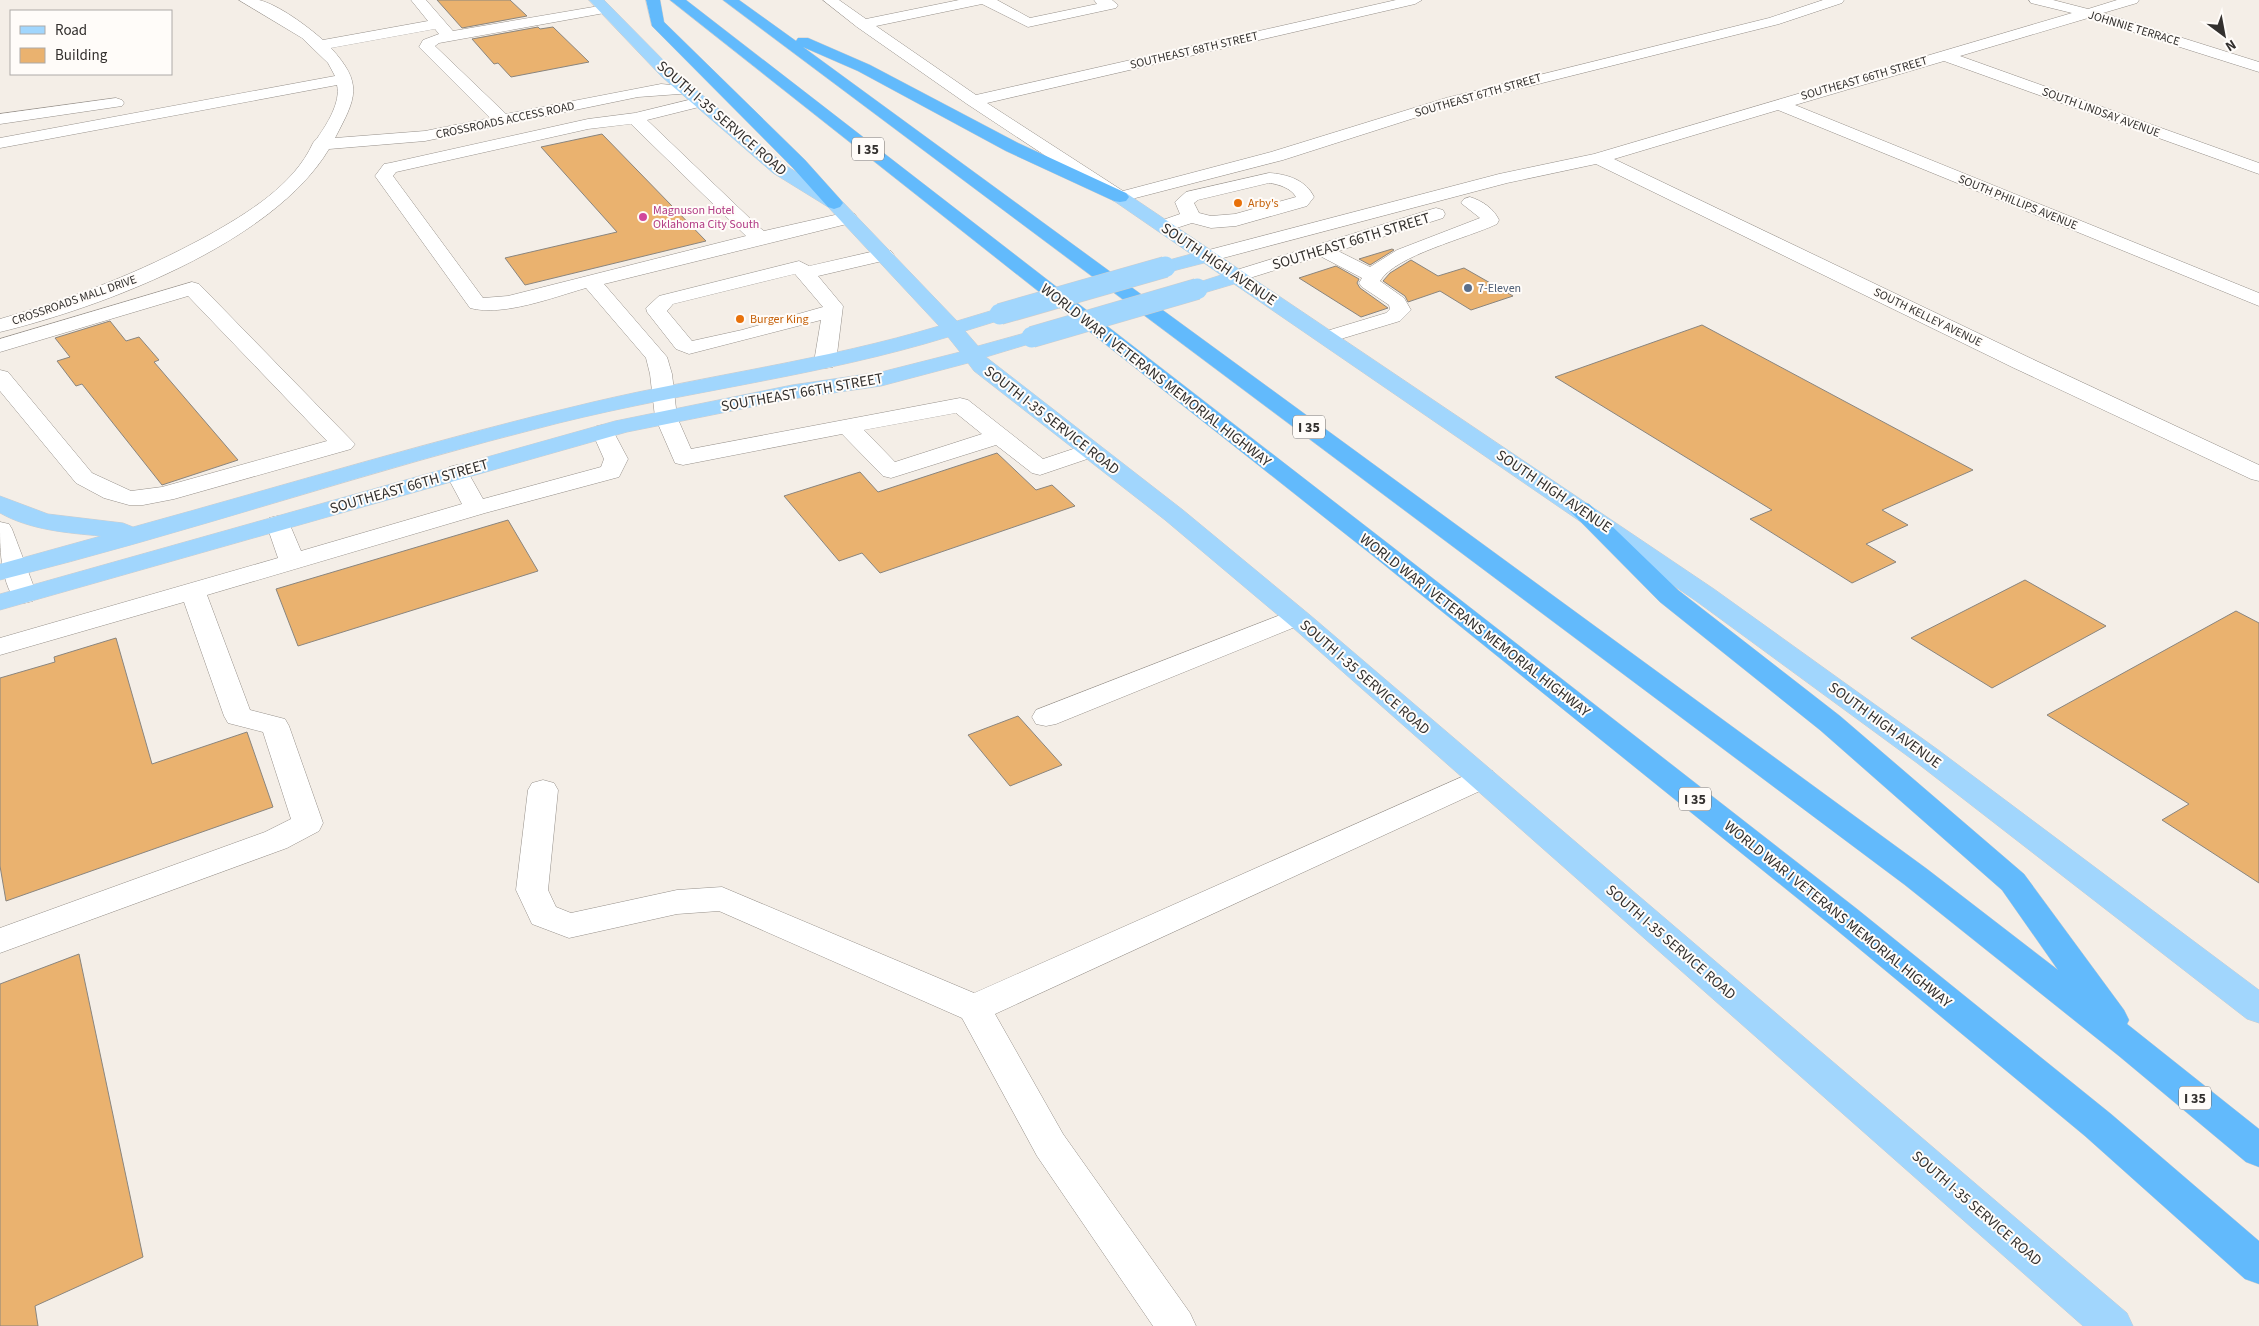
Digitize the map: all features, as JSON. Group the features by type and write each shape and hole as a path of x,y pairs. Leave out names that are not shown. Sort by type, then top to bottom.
{"highway":[{"path":"653,0 657,23 799,164 834,204"},
{"name":"WORLD WAR I VETERANS MEMORIAL HIGHWAY","path":"677,0 1365,538 1837,912 2098,1125 2259,1266"},
{"name":"I 35","path":"730,0 1158,318 1277,403 1916,876 2131,1046 2259,1151"},
{"path":"758,20 864,68 1012,147 1120,197"},
{"path":"1580,509 1669,596 1830,723 2013,882 2131,1046"}],"main road":[{"name":"SOUTH I-35 SERVICE ROAD","path":"601,4 668,74 779,169 834,204 951,328 982,366 1174,515 1296,617 2112,1326"},
{"name":"SOUTH HIGH AVENUE","path":"1120,197 1705,595 1920,750 2259,1009"},
{"name":"SOUTHEAST 66TH STREET","path":"8,570 552,418 663,392 825,362 892,347 951,328 1208,256"},
{"name":"SOUTHEAST 66TH STREET","path":"0,602 603,432 666,417 792,392 880,379 972,355 1238,276"},
{"path":"0,503 11,510 41,520 74,527 145,532"}],"street":[{"path":"246,0 281,16 320,45 340,72"},
{"path":"418,0 449,36"},
{"name":"SOUTH HIGH AVENUE","path":"830,0 973,101 1120,197"},
{"path":"862,24 980,0"},
{"path":"986,0 1028,23 1111,6 1101,0"},
{"name":"SOUTHEAST 68TH STREET","path":"973,101 1415,0"},
{"name":"SOUTHEAST 67TH STREET","path":"1120,197 1278,156 1462,99 1567,71 1774,21 1837,0"},
{"name":"JOHNNIE TERRACE","path":"2036,0 2088,13 2259,67"},
{"name":"SOUTHEAST 66TH STREET","path":"1238,276 1470,204 1598,158 2132,0"},
{"path":"498,115 427,47 428,43 435,39 449,36 544,20 601,4"},
{"path":"1046,4 1067,15"},
{"path":"530,6 544,20"},
{"path":"320,45 439,24"},
{"name":"SOUTH LINDSAY AVENUE","path":"1943,55 2259,169"},
{"path":"225,85 340,72"},
{"path":"0,143 340,72"},
{"name":"CROSSROADS MALL DRIVE","path":"2,338 173,263 251,220 301,175 326,137 343,106 346,91 340,72"},
{"name":"CROSSROADS ACCESS ROAD","path":"326,137 425,136 498,115 668,74"},
{"name":"CROSSROADS ACCESS ROAD","path":"498,115 638,92 661,89 687,90"},
{"path":"0,119 127,102"},
{"path":"701,102 635,118 588,124 390,168 384,176 477,304 508,302 848,218"},
{"name":"SOUTH PHILLIPS AVENUE","path":"1778,104 2259,300"},
{"path":"635,118 762,238"},
{"name":"SOUTHEAST 66TH STREET","path":"1208,256 1505,178 1598,158"},
{"name":"SOUTH KELLEY AVENUE","path":"1598,158 2022,363 2259,474"},
{"path":"1164,226 1191,217 1211,222 1236,220 1301,202 1305,197 1302,190 1281,179 1269,178 1192,196 1184,202 1191,217"},
{"path":"1180,181 1200,194"},
{"path":"1327,337 1392,317 1401,310 1397,302 1369,284 1371,275 1382,265 1476,228 1490,220 1486,214 1470,204"},
{"path":"1426,217 1457,235"},
{"path":"1376,233 1413,252"},
{"path":"1322,250 1371,275"},
{"path":"805,273 884,255"},
{"path":"825,362 833,306 799,267 666,300 656,308 657,312 683,345 690,348 832,311"},
{"path":"591,281 656,357 662,374 666,417 683,458 849,428 960,405 1040,468 1091,450"},
{"path":"131,282 156,300"},
{"path":"0,377 84,478 113,493 128,498 143,498 166,494 343,444 192,288 156,300 2,338"},
{"path":"849,428 891,470 999,436"},
{"path":"0,647 476,508 611,472 616,459 603,432"},
{"path":"457,472 476,508"},
{"path":"278,523 292,562"},
{"path":"0,528 8,570 24,596"},
{"path":"0,941 276,840 308,823 275,726 238,716 192,591"},
{"path":"1046,717 1296,617"},
{"path":"974,1008 1482,778"},
{"path":"543,790 532,890 543,915 569,926 677,902 722,898 974,1008 1050,1145 1176,1326"}],"building":[{"path":"437,0 510,0 527,16 462,28"},
{"path":"538,27 540,29 553,27 589,62 511,77 498,63 494,64 472,39"},
{"name":"Magnuson Hotel Oklahoma City South","path":"602,134 706,241 525,285 505,258 617,232 541,147"},
{"path":"1394,250 1370,265 1359,259"},
{"path":"1411,260 1438,276 1464,268 1513,296 1471,310 1440,291 1408,302 1405,296 1383,281 1390,273"},
{"path":"1336,266 1359,279 1357,283 1360,288 1388,308 1361,317 1299,278"},
{"path":"110,321 126,341 139,337 159,360 154,362 238,460 162,485 82,384 76,386 57,361 70,357 55,338"},
{"path":"1702,325 1973,470 1882,510 1908,525 1866,544 1896,562 1852,583 1750,519 1772,510 1555,377"},
{"path":"997,453 1036,490 1052,485 1075,506 880,573 862,553 839,561 784,496 860,472 878,492"},
{"path":"508,520 538,571 298,646 276,589"},
{"path":"2025,580 2106,626 1992,688 1911,638"},
{"path":"2236,611 2259,623 2259,883 2162,820 2189,804 2047,715"},
{"path":"116,638 152,764 247,732 273,807 6,901 0,866 0,678 55,662 54,657"},
{"path":"1018,716 1062,765 1010,786 968,735"},
{"path":"79,954 143,1257 35,1306 38,1326 0,1326 0,984"}],"place":[{"name":"Arby's","path":"1238,203"},
{"name":"Magnuson Hotel Oklahoma City South","path":"643,217"},
{"name":"7-Eleven","path":"1468,288"},
{"name":"Burger King","path":"740,319"}]}
